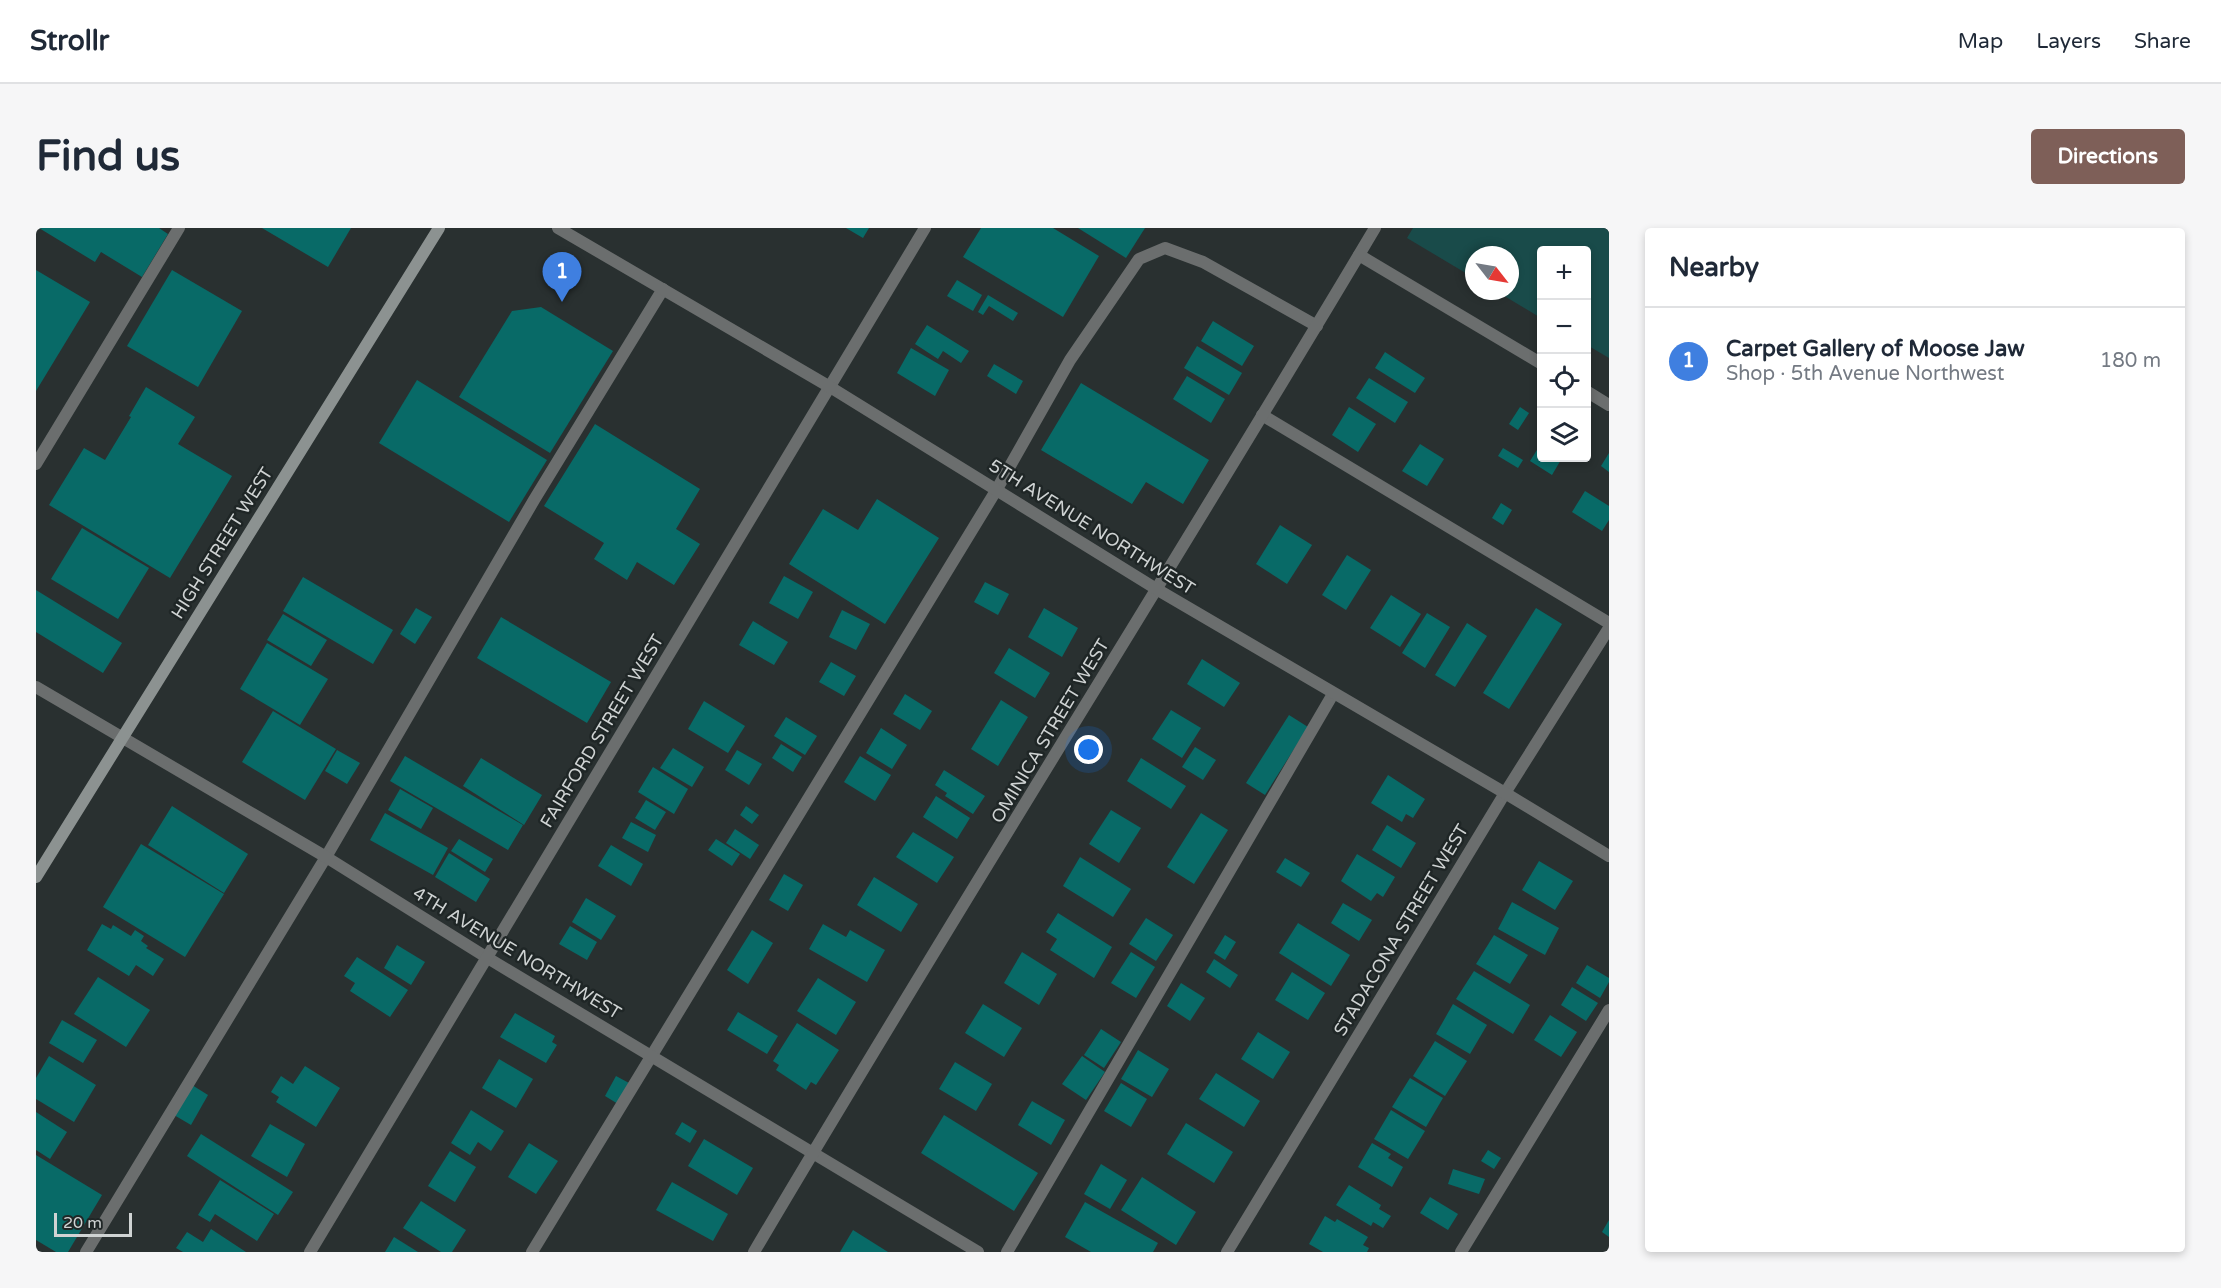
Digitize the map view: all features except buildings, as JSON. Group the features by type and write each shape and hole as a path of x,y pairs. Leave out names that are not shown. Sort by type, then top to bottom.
{"main road":[{"name":"HIGH STREET WEST","path":"36,877 439,228"}],"street":[{"path":"36,464 179,228"},
{"name":"5TH AVENUE NORTHWEST","path":"558,228 830,387 1158,590 1609,856"},
{"name":"FAIRFORD STREET WEST","path":"310,1252 925,228"},
{"name":"OMINICA STREET WEST","path":"754,1252 1158,590 1375,228"},
{"path":"532,1252 997,489 1070,360 1139,259 1165,248 1203,262 1317,326"},
{"path":"1359,255 1537,361"},
{"path":"86,1252 326,857 534,500 663,289"},
{"path":"1591,394 1609,405"},
{"path":"1262,415 1609,623"},
{"name":"STADACONA STREET WEST","path":"1227,1252 1505,793 1609,628"},
{"name":"4TH AVENUE NORTHWEST","path":"36,687 326,857 486,957 978,1252"},
{"path":"1007,1252 1333,694"},
{"path":"1461,1252 1609,1010"}],"shaded area":[{"path":"1413,228 1609,228 1609,358 1591,347 1591,246 1537,246 1537,316 1511,300 1519,300 1519,246 1465,246 1465,273 1407,238"}],"place":[{"name":"Carpet Gallery of Moose Jaw","path":"562,302"}]}
